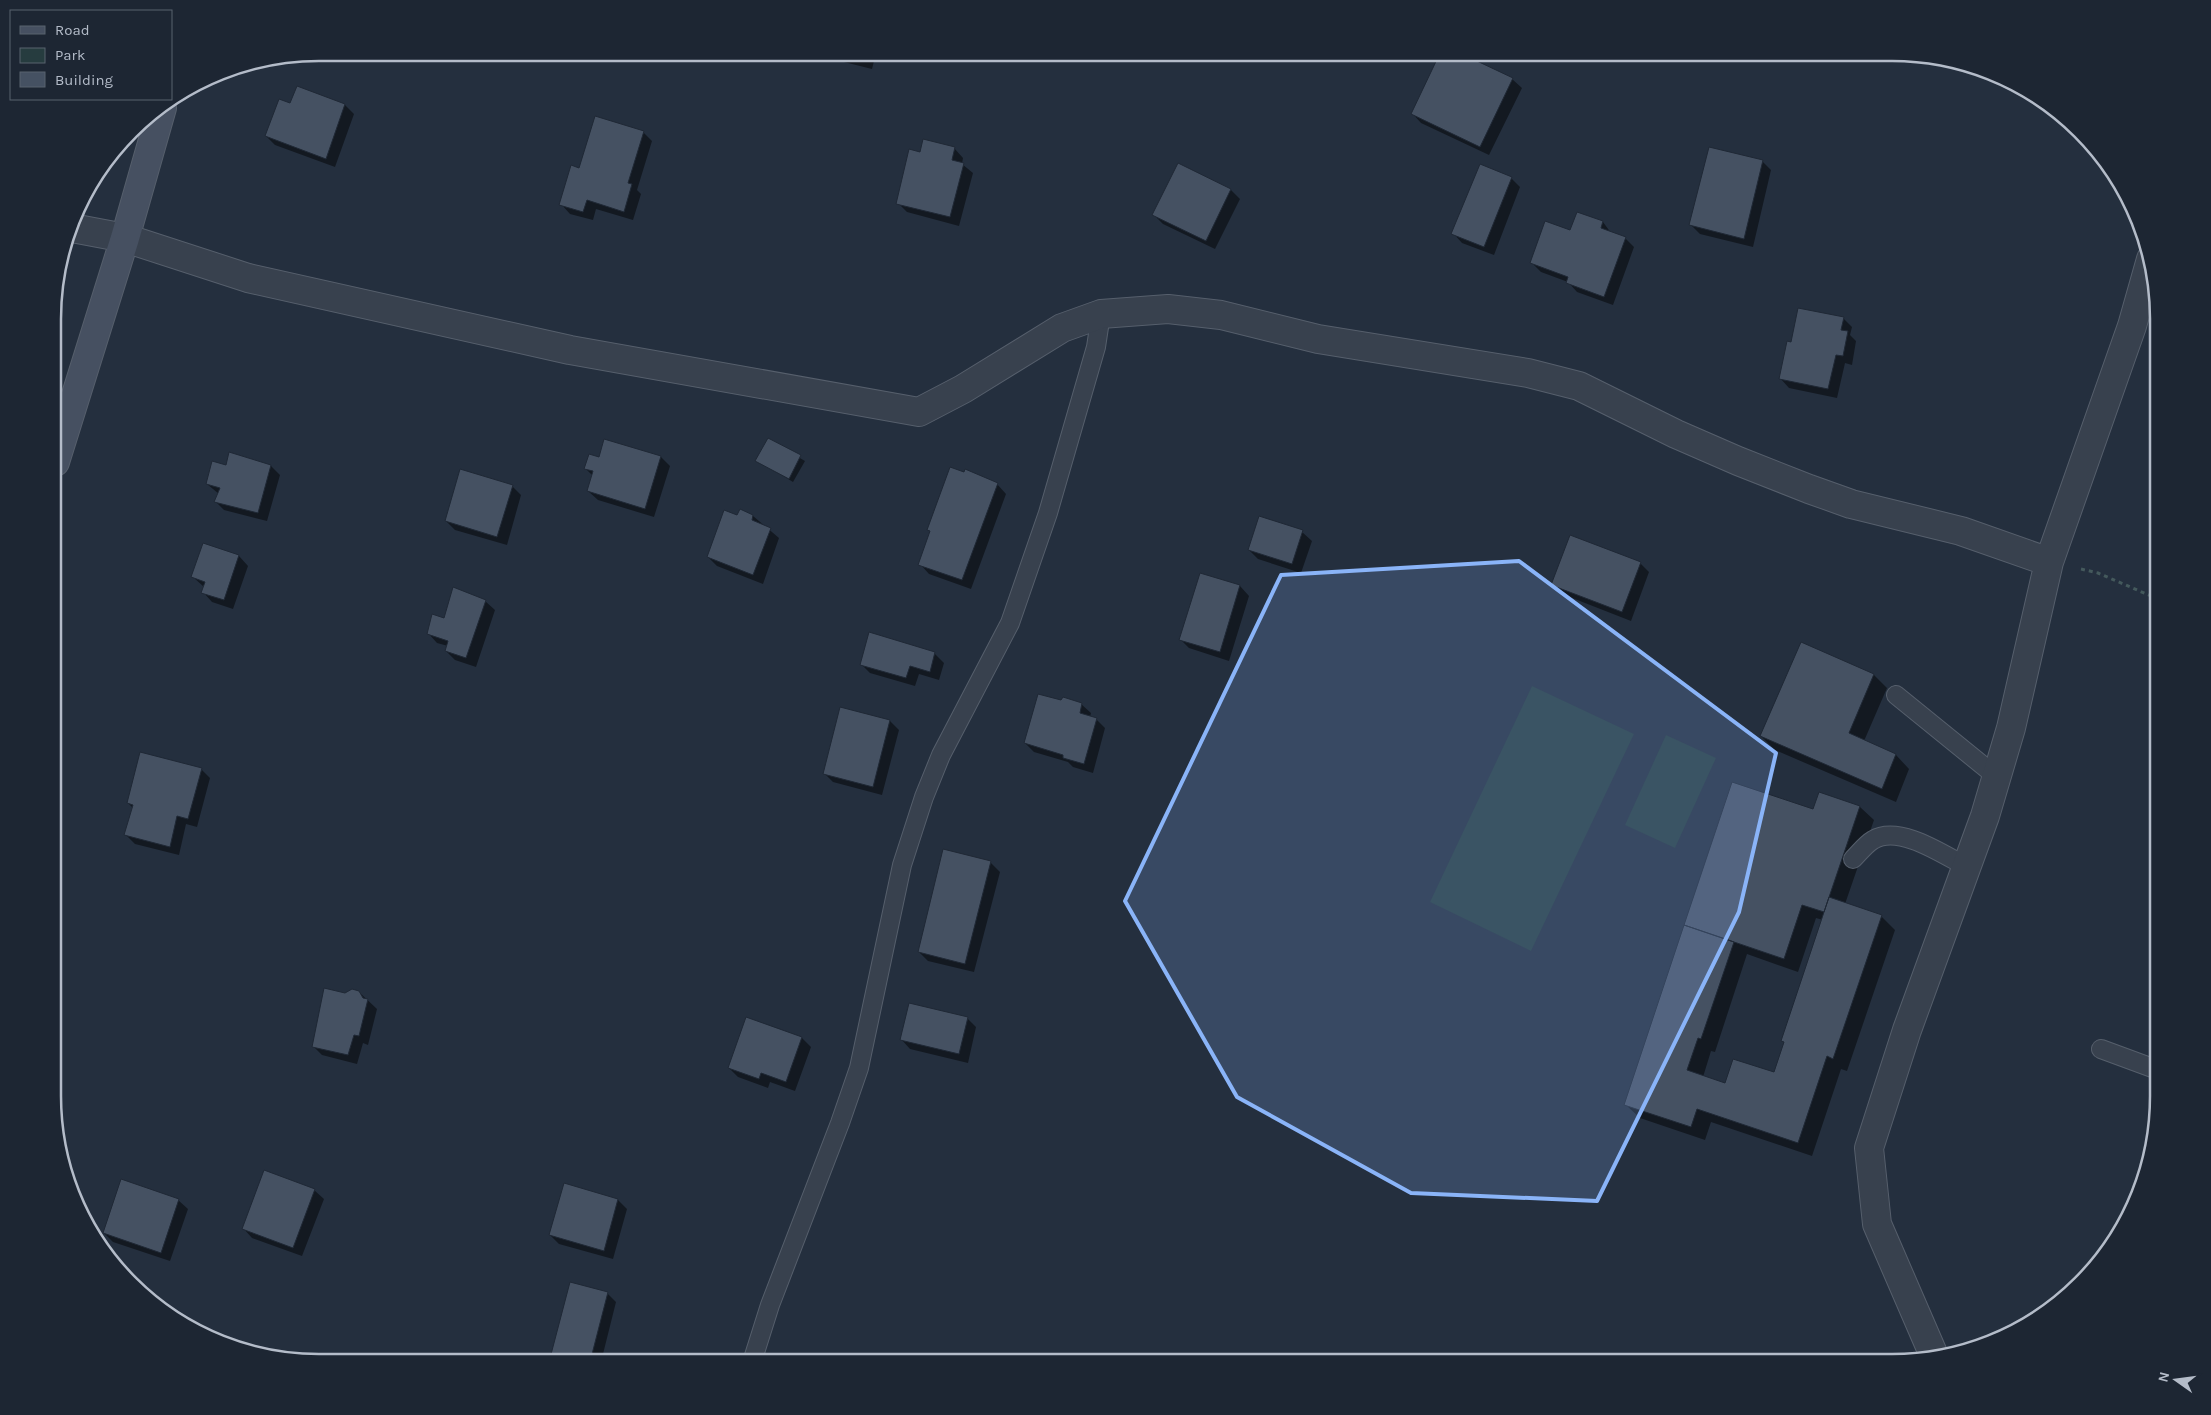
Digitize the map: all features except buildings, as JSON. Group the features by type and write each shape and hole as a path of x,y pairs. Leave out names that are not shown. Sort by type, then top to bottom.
{"street":[{"path":"61,443 159,117"},
{"path":"78,229 124,238 248,278 570,350 919,412 963,389 1062,328 1101,314 1168,309 1222,314 1318,339 1528,373 1579,386 1685,438 1809,489 1851,504 1961,531 2049,562"},
{"path":"1932,1351 1877,1224 1869,1148 1908,1030 1967,867 1997,777 2011,728 2049,562 2132,326 2146,276"}],"lane":[{"path":"755,1354 770,1306 859,1068 902,865 924,797 941,755 1010,623 1048,513 1096,347 1101,314"},
{"path":"1896,695 1997,777"},
{"path":"1853,859 1874,839 1894,834 1921,843 1967,867"},
{"path":"2100,1049 2150,1067"}],"path":[{"path":"2049,562 2098,573 2150,596"}],"highlighted area":[{"path":"1519,561 1776,753 1739,912 1597,1201 1411,1193 1237,1097 1125,901 1281,575"}],"green space":[{"path":"1532,686 1634,734 1531,951 1430,902"},
{"path":"1666,735 1716,758 1675,848 1625,825"}]}
